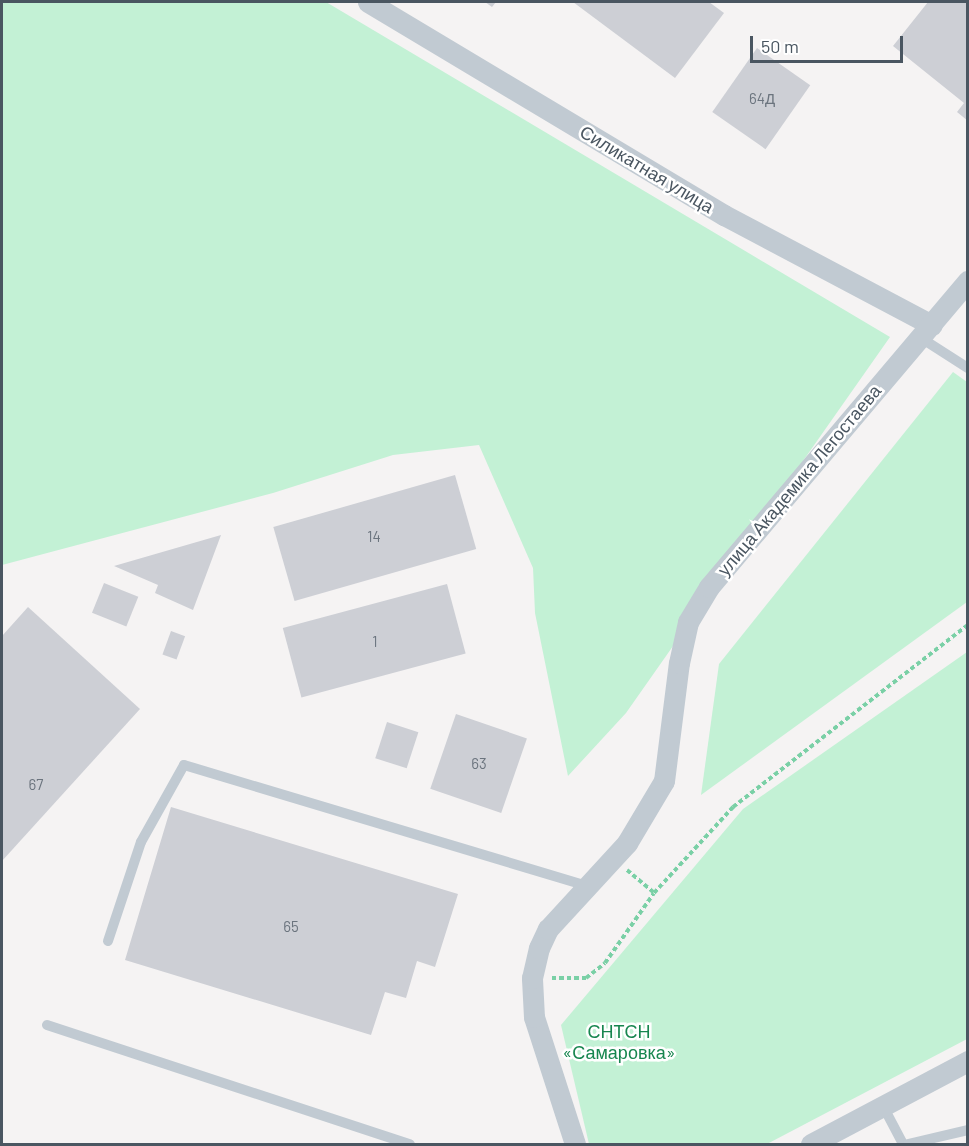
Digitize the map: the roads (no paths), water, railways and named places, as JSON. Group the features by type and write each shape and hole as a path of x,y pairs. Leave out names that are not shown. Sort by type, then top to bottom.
{"street":[{"name":"Силикатная улица","path":"368,2 724,215 927,332"},
{"name":"улица Академика Легостаева","path":"575,1144 534,1017 532,978 548,929 613,858 646,816 664,781 681,653 688,622 709,587 968,281"},
{"path":"811,1144 968,1061"}],"lane":[{"path":"927,332 968,368"},
{"path":"108,941 141,842 184,765 587,886"},
{"path":"47,1025 410,1144"},
{"path":"883,1106 903,1144"},
{"path":"908,1144 968,1130"}],"park label":[{"name":"СНТСН «Самаровка»","path":"619,1042"}]}
